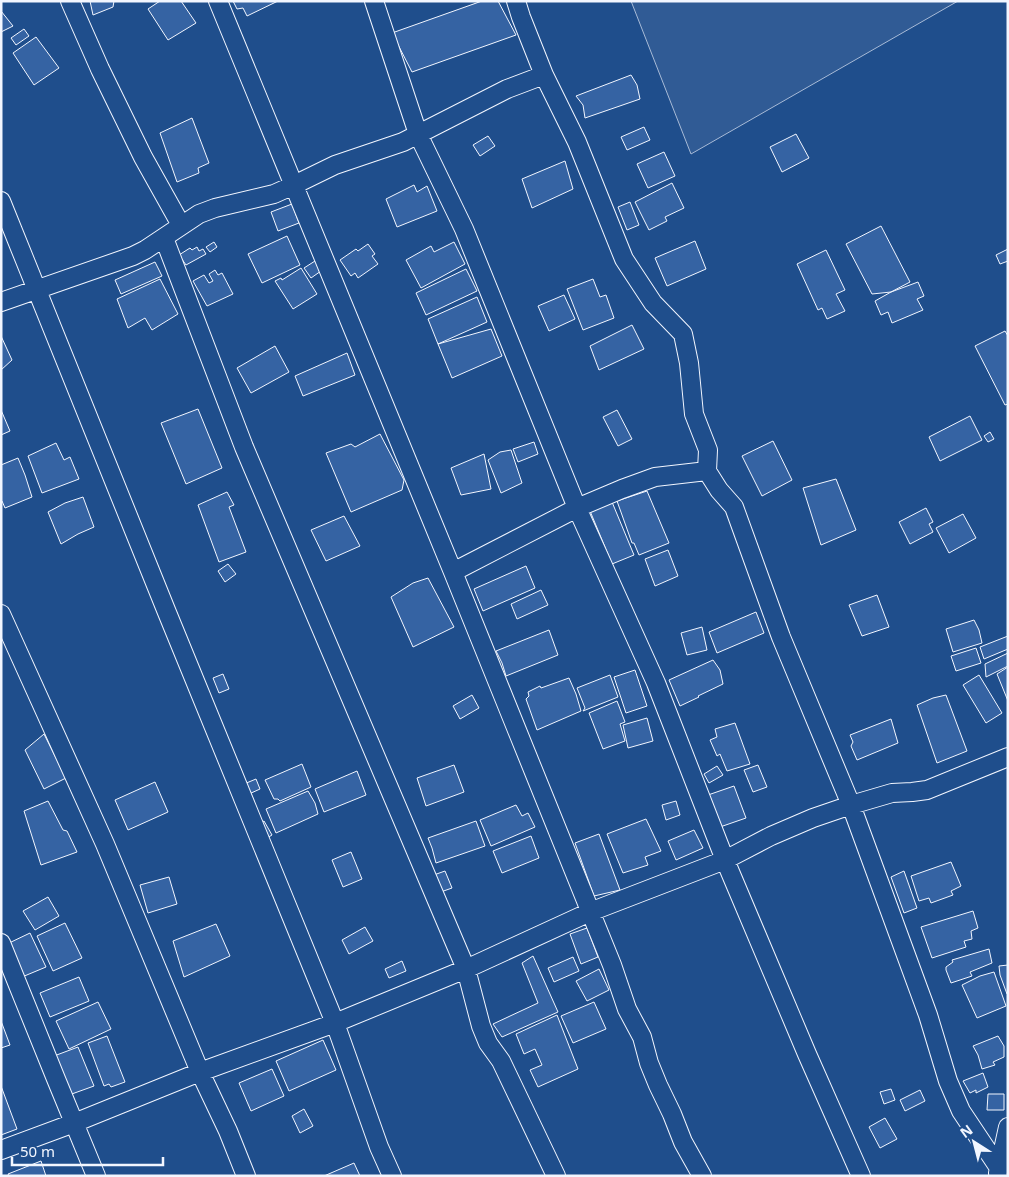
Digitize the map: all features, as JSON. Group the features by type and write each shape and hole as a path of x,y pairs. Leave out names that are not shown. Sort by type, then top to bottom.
{"street":[{"path":"70,1 100,69 143,157 181,226"},
{"path":"218,1 453,572 619,982 627,1009 642,1037 649,1063 658,1085 683,1142 702,1176"},
{"path":"374,1 418,134 464,229 577,508 656,683 725,860 861,1176"},
{"path":"516,1 544,75 577,142 624,259 653,303 683,334 689,363 694,414 708,450 707,470 719,490 734,507 781,637 851,804 928,1015 948,1081 961,1112 1001,1169"},
{"path":"1,302 134,256 199,214 214,208 274,194 335,165 402,142 507,89 544,75"},
{"path":"1,201 335,1023 379,1147 392,1176"},
{"path":"164,238 244,447 466,969 488,1043 501,1061 556,1176"},
{"path":"453,572 577,508 622,489 655,477 707,470"},
{"path":"1,614 105,844 200,1072 228,1131 246,1176"},
{"path":"1,1150 74,1123 200,1072 335,1023 466,969 590,912 725,860 771,836 814,818 851,804 892,793 927,790 1008,757"},
{"path":"1,943 96,1176"},
{"path":"1001,1169 1008,1126"}],"shaded area":[{"path":"631,1 958,1 691,154"}],"building":[{"path":"90,1 114,1 113,7 93,15"},
{"path":"160,1 181,1 196,23 168,40 148,9"},
{"path":"233,1 278,1 247,16 243,8 237,9"},
{"path":"482,1 498,1 516,35 412,72 392,33"},
{"path":"1,11 13,26 1,32"},
{"path":"24,29 29,36 16,45 11,38"},
{"path":"36,37 59,68 34,85 13,53"},
{"path":"631,75 637,85 640,99 585,118 583,105 576,96"},
{"path":"192,118 209,163 198,168 199,173 177,182 160,133"},
{"path":"644,127 650,140 627,150 621,137"},
{"path":"796,134 809,158 782,172 770,147"},
{"path":"488,136 495,146 480,156 473,145"},
{"path":"664,152 675,176 648,188 637,164"},
{"path":"565,161 573,189 532,208 522,179"},
{"path":"672,183 684,208 665,217 667,221 649,230 635,202"},
{"path":"414,185 417,192 427,186 437,211 397,227 386,199"},
{"path":"630,202 639,225 627,230 618,207"},
{"path":"292,204 299,223 278,231 271,212"},
{"path":"881,226 910,282 891,292 872,294 846,244"},
{"path":"287,236 300,265 262,283 248,254"},
{"path":"695,241 706,269 667,286 655,258"},
{"path":"214,242 217,247 210,252 206,247"},
{"path":"454,242 465,264 421,288 406,260 431,246 434,252"},
{"path":"368,244 375,254 372,256 378,264 358,278 355,273 351,276 340,260 356,249 358,251"},
{"path":"197,247 199,251 203,249 206,254 186,265 179,255 190,248 192,250"},
{"path":"1008,249 1008,261 1000,264 996,255"},
{"path":"826,250 845,290 836,294 845,311 827,319 822,308 818,310 797,264"},
{"path":"315,261 321,271 311,278 304,268"},
{"path":"155,262 162,276 121,294 115,280"},
{"path":"301,268 317,294 293,309 275,281 281,278 282,280"},
{"path":"466,269 477,291 426,315 416,293"},
{"path":"215,270 218,275 222,273 233,294 207,306 193,281 204,275 209,283 213,281 209,274"},
{"path":"160,279 178,314 152,330 145,318 128,328 117,299"},
{"path":"593,279 600,297 606,295 614,318 583,330 567,289"},
{"path":"918,282 924,296 917,299 923,310 892,323 888,312 881,315 875,301 891,292"},
{"path":"564,295 575,319 549,331 538,306"},
{"path":"477,297 487,322 438,344 428,319"},
{"path":"632,325 644,349 599,370 590,346"},
{"path":"491,329 502,356 452,378 438,344"},
{"path":"1005,331 1008,336 1008,404 1005,405 975,346"},
{"path":"1,336 12,360 1,370"},
{"path":"275,346 289,372 251,393 237,368"},
{"path":"347,353 355,375 303,396 295,376"},
{"path":"198,409 222,468 186,484 161,423"},
{"path":"1,410 10,431 1,435"},
{"path":"617,410 632,439 618,446 603,417"},
{"path":"970,416 982,440 940,461 929,437"},
{"path":"990,432 994,439 988,442 984,436"},
{"path":"380,434 404,480 402,490 351,512 326,453 351,444 355,447"},
{"path":"773,441 792,480 762,496 742,456"},
{"path":"534,442 538,454 518,462 513,449"},
{"path":"56,443 64,460 70,457 79,479 42,493 28,456"},
{"path":"511,450 522,483 501,493 488,460 500,452"},
{"path":"484,454 491,489 461,495 451,468"},
{"path":"18,458 32,497 5,508 1,501 1,465"},
{"path":"836,479 856,530 821,545 803,488"},
{"path":"647,491 669,543 639,555 634,543 632,543 617,501"},
{"path":"227,492 234,505 229,507 246,552 219,562 198,505"},
{"path":"83,497 94,527 61,544 48,512 65,503"},
{"path":"612,502 634,555 612,564 590,511"},
{"path":"926,508 933,522 929,524 933,532 910,544 899,522"},
{"path":"963,514 976,538 949,553 936,528"},
{"path":"344,516 360,546 326,561 311,530"},
{"path":"668,550 678,576 655,586 645,559"},
{"path":"228,564 236,574 225,582 218,571"},
{"path":"526,566 535,588 483,611 474,589"},
{"path":"428,578 454,627 413,647 391,597 413,583"},
{"path":"541,590 548,605 517,619 511,604"},
{"path":"877,595 889,627 862,636 849,605"},
{"path":"756,612 764,633 717,653 709,632"},
{"path":"974,620 982,643 953,652 946,629"},
{"path":"702,627 707,650 687,655 681,633"},
{"path":"549,630 558,655 506,676 496,651"},
{"path":"1008,636 1008,649 984,659 980,647"},
{"path":"976,648 981,663 956,671 951,656"},
{"path":"1008,653 1008,666 986,677 985,664"},
{"path":"713,660 720,670 723,684 680,706 669,680"},
{"path":"1008,667 1008,701 997,674"},
{"path":"635,670 647,706 626,713 614,677"},
{"path":"223,674 229,689 219,693 213,678"},
{"path":"610,675 618,697 583,711 585,708 577,688"},
{"path":"979,675 1002,713 986,723 963,685"},
{"path":"569,678 581,711 537,730 526,699 529,696 528,692 540,686 541,688"},
{"path":"472,695 479,708 460,719 453,706"},
{"path":"946,695 967,751 937,763 917,705"},
{"path":"617,701 625,722 620,724 625,741 603,749 589,713"},
{"path":"647,718 653,741 628,748 623,725"},
{"path":"891,719 898,743 857,760 851,746 853,742 850,735"},
{"path":"735,723 750,764 727,771 720,754 717,756 710,740 717,737 715,729"},
{"path":"44,734 66,778 44,789 25,750"},
{"path":"302,764 311,787 280,801 274,799 265,780"},
{"path":"454,765 464,792 426,806 417,778"},
{"path":"758,765 767,787 753,792 744,770"},
{"path":"717,766 723,775 709,783 704,774"},
{"path":"357,771 366,795 324,812 315,789"},
{"path":"256,779 260,789 249,794 244,784"},
{"path":"155,782 168,812 128,830 115,800"},
{"path":"734,786 746,818 720,827 708,795"},
{"path":"308,791 315,803 318,814 276,833 266,809"},
{"path":"48,801 63,830 67,831 77,852 41,865 24,811"},
{"path":"676,801 680,815 666,820 662,805"},
{"path":"516,805 522,816 528,813 535,827 491,846 480,820"},
{"path":"646,819 661,851 645,857 648,865 623,873 607,834"},
{"path":"264,821 272,835 264,840 256,826"},
{"path":"476,821 485,846 436,863 428,838"},
{"path":"694,830 703,848 676,860 668,841"},
{"path":"599,834 620,890 594,896 575,843"},
{"path":"531,836 539,858 502,873 493,851"},
{"path":"351,852 362,879 343,887 332,860"},
{"path":"951,862 961,886 951,891 953,895 931,903 929,898 919,901 911,876"},
{"path":"445,871 452,888 438,893 431,876"},
{"path":"904,871 917,908 904,913 891,877"},
{"path":"169,877 177,904 148,913 140,885"},
{"path":"48,897 59,916 35,930 23,911"},
{"path":"973,911 978,928 971,931 972,939 964,941 966,947 932,958 921,927"},
{"path":"65,923 82,958 53,971 37,936"},
{"path":"216,924 230,956 184,977 173,941"},
{"path":"365,927 373,941 349,954 342,940"},
{"path":"587,928 598,957 581,964 570,934"},
{"path":"30,933 46,967 22,977 7,944"},
{"path":"989,949 992,963 970,972 972,976 951,983 946,967 953,962 952,960"},
{"path":"533,956 558,1012 502,1037 493,1024 538,1003 522,963"},
{"path":"573,957 579,971 554,982 548,968"},
{"path":"402,961 406,971 389,978 385,969"},
{"path":"1008,965 1007,994 1000,975 999,966"},
{"path":"599,969 609,990 587,1001 576,981"},
{"path":"994,972 1006,1006 977,1018 962,985 980,976"},
{"path":"79,977 89,1001 50,1017 40,993"},
{"path":"98,1002 111,1029 69,1049 56,1021"},
{"path":"594,1002 606,1029 573,1043 561,1016"},
{"path":"557,1015 578,1069 538,1087 530,1070 542,1065 535,1049 524,1054 516,1034"},
{"path":"1,1021 10,1045 1,1048"},
{"path":"107,1036 125,1082 111,1087 109,1084 104,1086 88,1043"},
{"path":"998,1036 1004,1046 1004,1057 993,1062 995,1065 982,1069 973,1046"},
{"path":"323,1040 336,1070 289,1091 276,1061"},
{"path":"78,1047 94,1086 69,1095 54,1056"},
{"path":"272,1069 284,1096 251,1111 239,1083"},
{"path":"983,1073 988,1087 976,1093 976,1090 970,1093 963,1081"},
{"path":"1,1086 17,1129 1,1135"},
{"path":"891,1089 895,1100 884,1104 880,1092"},
{"path":"920,1090 925,1101 905,1111 900,1100"},
{"path":"988,1094 1004,1094 1004,1110 987,1110"},
{"path":"304,1109 313,1126 300,1133 292,1116"},
{"path":"885,1118 897,1139 880,1148 869,1127"},
{"path":"41,1161 46,1176 9,1176 8,1174"},
{"path":"354,1163 360,1176 324,1176"}]}
